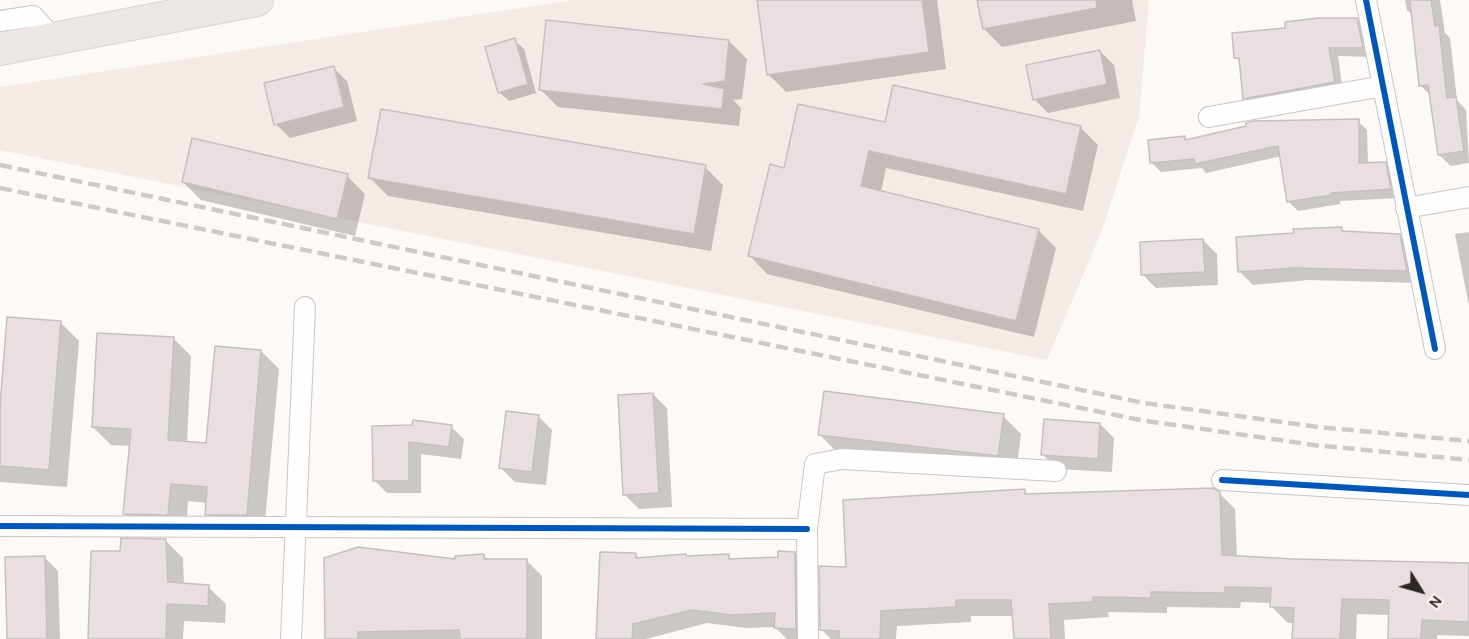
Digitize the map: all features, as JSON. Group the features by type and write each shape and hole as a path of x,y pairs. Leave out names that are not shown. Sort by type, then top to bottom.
{"main road":[{"path":"0,49 257,0"}],"street":[{"path":"1366,0 1435,349"},
{"path":"0,21 33,16 53,38"},
{"path":"1209,117 1383,86"},
{"path":"1406,208 1469,197"},
{"path":"291,639 305,307"},
{"path":"808,639 807,529 815,464 842,459 1056,471"},
{"path":"1222,480 1469,495"},
{"path":"0,526 296,529 807,529"}],"shaded area":[{"path":"573,0 1149,0 1139,117 1102,230 1047,360 0,150 0,87"}],"building":[{"path":"757,0 922,0 929,52 767,75"},
{"path":"977,0 1096,0 1097,8 983,29"},
{"path":"1410,0 1431,0 1435,26 1439,25 1447,98 1456,97 1464,151 1438,155 1428,85 1419,86"},
{"path":"1318,18 1357,18 1363,48 1329,48 1335,82 1243,99 1239,58 1234,58 1232,33 1285,28 1285,22"},
{"path":"546,20 729,40 725,81 703,84 724,89 722,109 539,90"},
{"path":"515,38 528,84 498,93 485,47"},
{"path":"1100,50 1107,84 1033,100 1026,65"},
{"path":"334,66 344,107 274,125 264,83"},
{"path":"893,85 1081,126 1066,194 869,151 861,186 1039,229 1016,321 748,256 770,164 784,168 798,104 885,122"},
{"path":"381,109 706,165 694,234 368,178"},
{"path":"1359,119 1359,163 1386,162 1391,189 1331,193 1332,195 1287,202 1278,146 1195,164 1194,159 1150,163 1148,140 1185,136 1185,140 1246,126 1246,123 1254,121"},
{"path":"192,138 348,174 337,219 182,182"},
{"path":"1342,227 1342,231 1400,234 1407,271 1294,268 1238,272 1236,237 1294,233 1293,229"},
{"path":"1203,239 1205,272 1141,275 1140,242"},
{"path":"7,317 61,321 49,470 0,466 0,406"},
{"path":"97,333 174,337 168,440 206,443 215,346 261,350 247,515 205,515 207,487 171,484 168,515 123,514 131,429 92,427"},
{"path":"824,391 1004,414 998,456 818,435"},
{"path":"653,393 659,493 623,495 618,395"},
{"path":"506,411 539,415 532,472 499,468"},
{"path":"1044,419 1100,423 1098,459 1041,455"},
{"path":"413,420 452,425 449,447 409,442 409,481 373,481 372,426 412,425"},
{"path":"1213,488 1220,492 1222,555 1469,563 1469,622 1422,620 1421,639 1388,639 1389,600 1342,599 1340,639 1292,639 1294,608 1270,607 1271,588 1225,587 1225,593 1151,592 1151,598 1093,597 1093,602 1049,604 1051,639 1014,639 1011,600 956,600 956,607 881,611 880,639 839,639 839,631 820,630 819,566 846,567 843,500 1025,489 1025,494"},
{"path":"121,538 166,539 168,582 209,585 208,606 167,604 166,639 88,639 91,551 120,551"},
{"path":"358,547 455,559 455,556 484,554 484,559 527,559 527,639 460,639 459,630 358,632 358,639 325,639 324,558"},
{"path":"778,551 795,552 796,629 774,628 775,613 731,615 692,610 633,624 632,639 596,639 600,552 636,553 636,558 686,554 686,556 729,554 729,559 778,557"},
{"path":"45,556 47,639 7,639 5,557"}],"railway":[{"path":"0,165 1144,403 1318,427 1469,441"},
{"path":"0,188 1140,420 1314,445 1469,460"}],"cycle path":[{"path":"1366,0 1435,349"},
{"path":"1222,480 1469,495"},
{"path":"0,526 807,529"}]}
